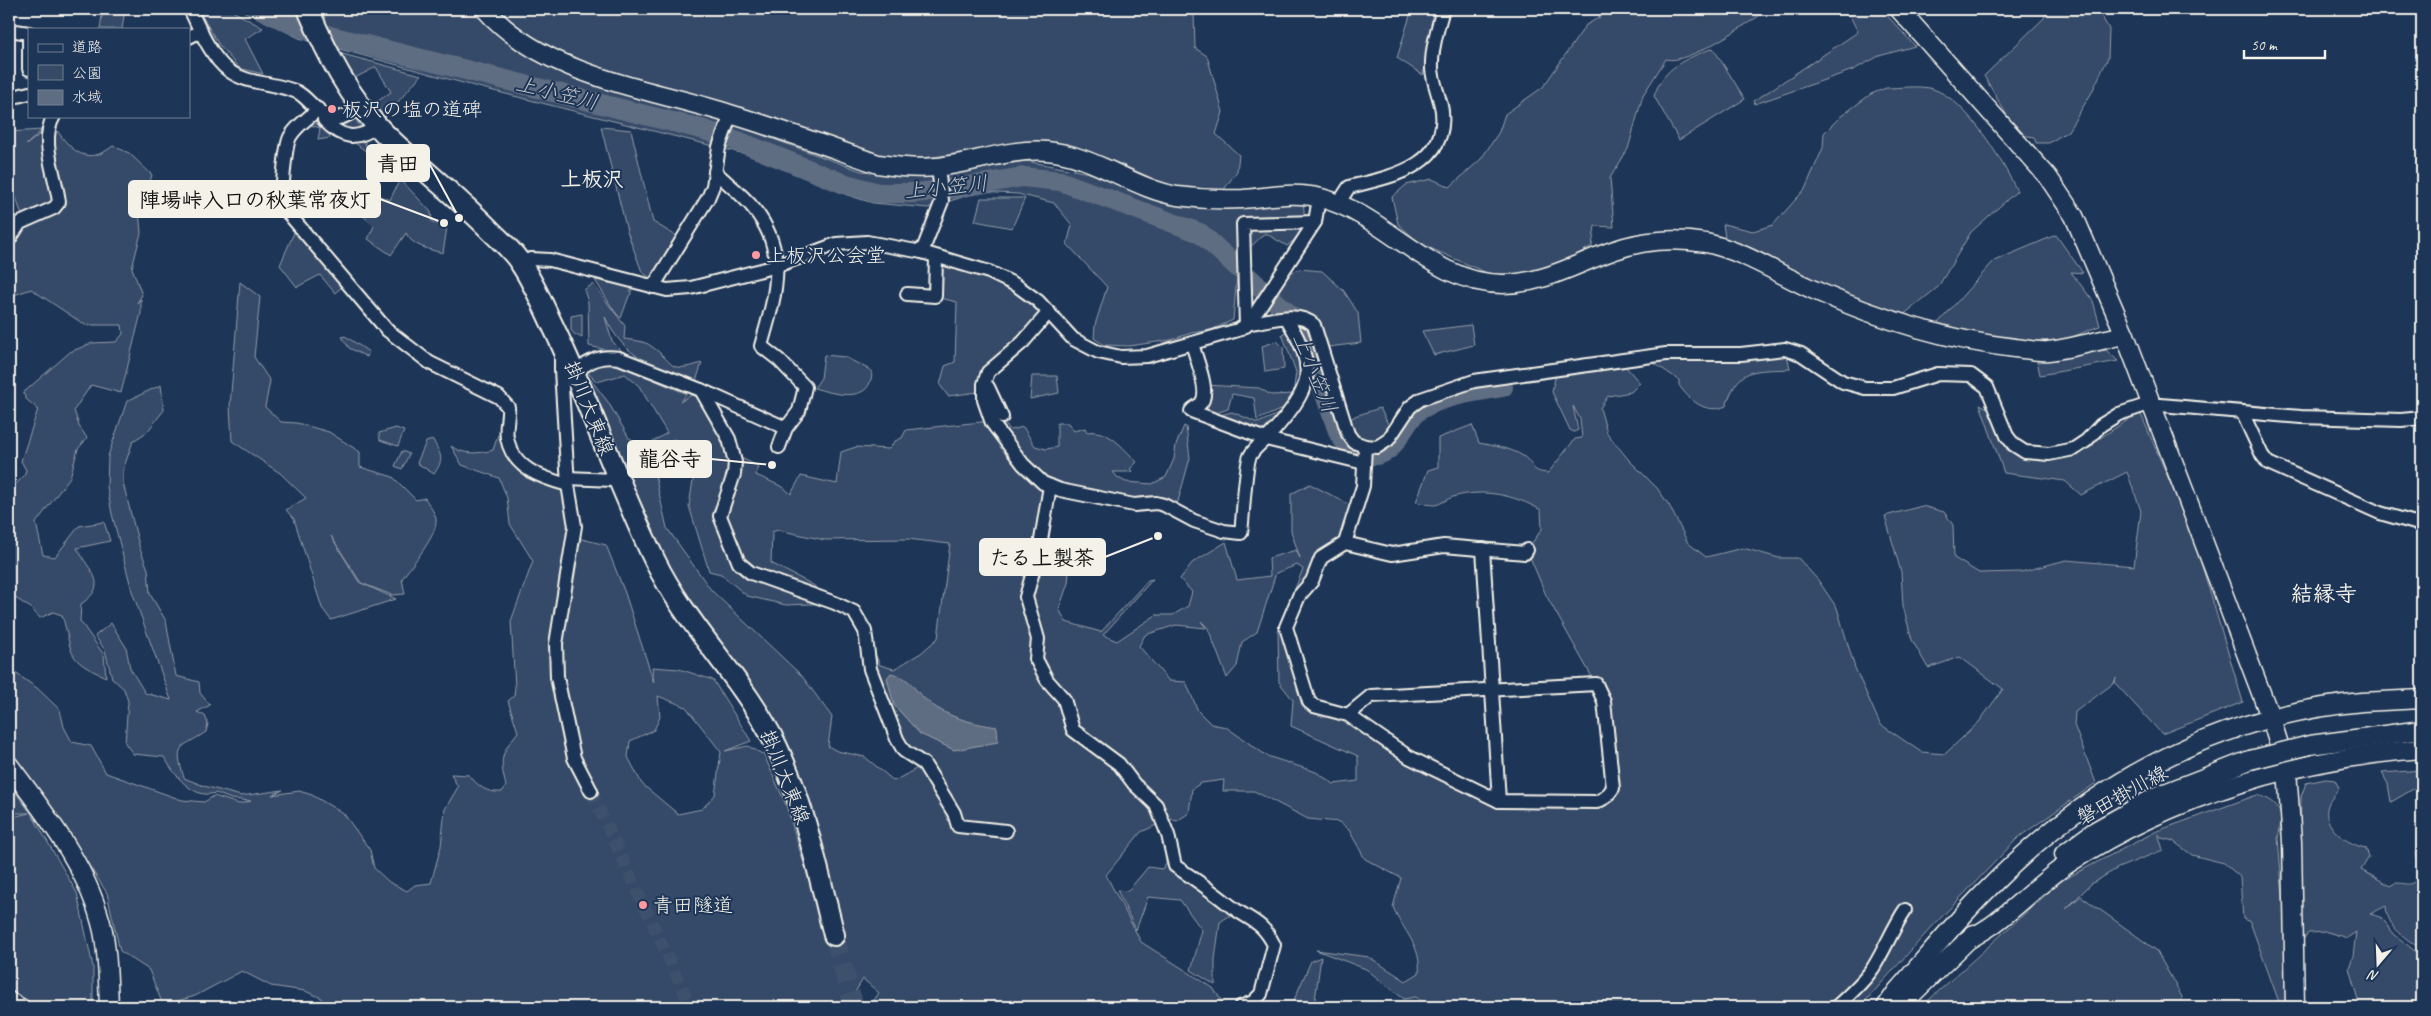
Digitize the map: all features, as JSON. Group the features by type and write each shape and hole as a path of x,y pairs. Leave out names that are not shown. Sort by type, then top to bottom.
{"main road":[{"name":"掛川大東線","path":"308,10 342,79 360,106 378,126 479,218 520,262 565,352 617,478 668,585 746,693 777,748 807,834 834,934"}],"street":[{"path":"190,9 201,31 228,70 242,78 295,92 332,118 343,117 360,106"},
{"path":"485,9 524,41 560,61 728,122 878,164 938,171 1019,151 1048,151 1078,157 1172,195 1202,200 1242,199 1290,194 1320,198 1350,208 1378,225 1413,251 1469,279 1501,284 1534,281 1617,249 1644,242 1671,240 1696,242 1737,252 1853,307 1925,330 1991,345 2045,352 2125,334"},
{"path":"1338,204 1349,187 1397,175 1427,157 1437,144 1442,111 1432,70 1444,9"},
{"path":"1899,9 2048,177 2074,216 2125,334 2271,719 2287,770 2292,842 2295,1007"},
{"path":"9,30 28,33"},
{"path":"190,36 201,31"},
{"path":"10,98 28,93"},
{"path":"321,112 324,120 332,128 353,137 361,136 378,126"},
{"path":"321,112 296,130 289,139 281,197 283,207 387,330 430,363 500,397 508,407 507,437 512,453 524,468 540,478 568,482 613,480 617,478"},
{"path":"9,240 20,223 54,208 59,202 48,141 49,125 53,118"},
{"path":"653,287 708,198 719,146 728,122"},
{"path":"922,252 942,201 938,171"},
{"path":"715,172 754,208 771,236 777,254 775,294 761,346 779,360 805,387 799,411 786,428 779,447"},
{"path":"520,262 531,259 550,260 667,290 690,288 777,266 836,244 867,242 922,252 936,258 989,272 1016,285 1038,301 1073,339 1098,352 1121,356 1147,356 1238,330 1247,324 1315,222 1320,198"},
{"path":"1247,324 1243,224 1315,222"},
{"path":"906,294 935,296 936,258"},
{"path":"1048,312 1023,342 992,367 984,384 984,400 992,423 1023,464 1043,483 1050,486 1109,501 1134,505 1156,503 1194,521 1224,531 1241,533 1250,457 1288,415 1306,382 1308,371 1304,353 1289,318"},
{"path":"1247,324 1289,318 1307,319 1314,325 1348,434 1365,455 1363,486 1345,543 1321,558 1312,581 1299,596 1286,626 1309,702 1314,706 1348,715 1409,757 1499,801 1597,802 1606,797 1613,788 1603,695 1596,684 1371,696 1348,715"},
{"path":"1192,343 1199,373 1205,383 1205,395 1201,404 1191,411 1266,439 1365,455 1388,440 1410,407 1420,399 1474,381 1666,354 1741,354 1785,349 1801,354 1843,382 1865,388 1893,388 1938,374 1971,375 1987,387 2007,436 2014,445 2025,452 2048,454 2074,449 2086,441 2101,425 2120,414 2150,404 2243,414 2401,420 2422,418"},
{"path":"565,352 561,357 561,364 568,482 575,526 556,644 557,677 574,758 590,791"},
{"path":"574,372 594,359 606,356 619,358 701,390 786,428"},
{"path":"992,367 988,388 1002,417"},
{"path":"701,390 729,439 735,462 734,474 720,516 739,563 751,573 835,603 854,612 865,631 870,669 876,687 897,739 904,751 924,764 954,814 958,826 1006,832"},
{"path":"2243,414 2262,456 2268,463 2380,513 2422,525"},
{"path":"1050,486 1040,546 1026,597 1038,639 1036,659 1047,680 1064,699 1073,730 1119,764 1134,784 1156,805 1168,835 1175,866 1209,888 1234,908 1255,920 1269,934 1274,945 1261,994 1253,1002 1240,1007"},
{"path":"1345,543 1392,554 1444,546 1525,553 1527,550"},
{"path":"1483,549 1499,801"},
{"path":"1886,1007 1897,991 1985,892 2034,846 2090,801 2140,770 2190,746 2271,719 2361,702 2422,699"},
{"name":"磐田掛川線","path":"1899,1007 1966,941 2056,860 2095,832 2158,796 2250,760 2310,745 2422,730"},
{"path":"1966,941 1995,923 2034,889 2069,863 2118,834 2181,805 2250,780 2287,770 2393,751 2422,750"},
{"path":"9,765 67,848 95,904 103,931 108,966 109,1007"},
{"path":"1836,1007 1858,987 1873,968 1891,931 1905,910"},
{"path":"9,998 24,1007"}],"green space":[{"path":"103,9 125,9 122,28 100,28"},
{"path":"198,9 229,9 263,28 245,39 263,74 239,68 219,45"},
{"path":"239,9 407,9 415,14 418,12 412,9 1202,9 1194,13 1195,48 1207,56 1223,112 1216,134 1239,155 1237,171 1223,191 1193,191 1156,180 1109,159 1070,146 1026,143 933,157 895,159 861,151 743,108 710,99 622,84 861,171 931,176 1026,161 1100,175 1174,205 1246,206 1303,202 1304,222 1297,237 1287,246 1265,233 1239,258 1211,249 1237,276 1233,320 1211,330 1191,333 1171,340 1129,346 1104,345 1094,338 1095,325 1107,287 1067,244 1072,225 1054,203 1018,194 978,192 928,208 873,203 847,195 745,154 474,86 299,38"},
{"path":"1412,9 1438,9 1423,75 1397,58"},
{"path":"1614,9 1770,9 1703,49 1688,56 1666,59 1643,95 1628,149 1610,178 1614,227 1595,226 1592,246 1562,263 1521,275 1487,273 1421,244 1398,224 1392,197 1406,185 1432,179 1450,187 1481,159 1499,132 1505,114 1543,87 1586,25"},
{"path":"1838,9 1881,9 1915,46 1879,56 1853,70 1755,104 1754,101 1858,32 1850,16"},
{"path":"2047,9 2097,9 2109,29 2108,58 2091,94 2068,131 2049,143 2036,143 2034,137 2022,135 2008,117 1984,76 2044,18"},
{"path":"1713,48 1745,99 1679,140 1654,96 1664,77 1677,65"},
{"path":"335,52 421,75 385,117 372,105 391,92 376,67 351,80"},
{"path":"1886,88 1928,88 1946,95 1971,118 1982,132 2017,191 1971,232 1938,287 1902,316 1726,244 1723,224 1753,231 1773,225 1805,189 1823,148 1824,133 1840,117 1871,94"},
{"path":"56,118 61,118 56,129 74,150 81,154 95,155 113,146 129,153 152,175 148,188 138,199 141,233 132,268 142,295 137,303 141,299 141,313 121,393 91,385 74,410 79,426 87,438 78,449 70,477 36,523 43,555 55,557 79,526 104,522 110,541 77,548 95,578 96,584 95,590 90,597 81,604 80,621 104,655 106,677 77,660 70,647 62,615 53,612 40,618 31,608 9,594 9,491 24,476 26,470 21,461 38,409 26,399 23,393 70,352 92,343 116,342 123,334 122,325 85,325 31,289 17,294 9,294 9,246 18,239 25,225 16,197 9,188 9,132 42,130 26,145 44,131 48,144"},
{"path":"355,118 361,129 368,153 333,126"},
{"path":"315,123 330,131 330,138 318,140 320,128 310,125"},
{"path":"601,127 631,130 653,222 678,237 658,284 642,272 627,231"},
{"path":"400,179 431,212 432,222 447,227 443,253 417,244 406,233 391,255 368,239 374,226 355,208 354,186 390,200"},
{"path":"981,198 1025,198 1012,228 975,221"},
{"path":"296,228 344,285 335,293 320,275 297,287 280,265"},
{"path":"2056,235 2083,273 2071,272 2093,301 2100,326 2065,339 2045,341 1998,337 1938,323 1994,261"},
{"path":"938,261 998,280 1043,315 979,379 978,392 948,396 940,385 945,366 955,362 957,302 935,297"},
{"path":"1299,269 1322,271 1344,291 1358,313 1361,343 1328,347 1313,316 1290,309 1276,291 1288,274"},
{"path":"595,280 631,287 631,294 621,318 615,312"},
{"path":"240,282 260,297 254,357 270,381 265,407 281,422 297,423 329,432 360,452 360,467 393,477 416,500 425,498 434,514 436,519 433,534 402,579 405,594 392,595 362,583 396,599 331,620 322,608 294,519 286,510 306,498 280,473 232,441 230,406","holes":["331,536 361,583 359,582"]},
{"path":"593,284 625,326 624,339 648,344 672,365 677,367 702,363 696,381 643,360 622,343 613,332 605,317 612,341 625,354 589,346 588,302 584,290"},
{"path":"582,314 582,338 571,330 571,316"},
{"path":"1471,325 1474,345 1434,355 1422,331"},
{"path":"1288,331 1295,340 1296,349 1304,368 1301,385 1289,406 1257,420 1254,398 1232,394 1228,409 1216,413 1220,415 1232,412 1258,423 1285,411 1289,413 1266,437 1249,431 1221,415 1239,427 1195,413 1195,407 1206,396 1205,385 1259,388 1271,395 1293,394 1296,372 1282,334"},
{"path":"345,336 369,352 367,357 349,348 342,337"},
{"path":"1277,341 1283,347 1284,369 1265,372 1262,346"},
{"path":"1786,350 1790,369 1749,373 1736,384 1726,406 1712,409 1693,401 1679,385 1679,380 1654,363 1639,365 1631,363"},
{"path":"2106,350 2118,361 2040,375 2037,361"},
{"path":"824,355 845,357 872,371 870,382 866,389 859,393 842,394 814,388 821,378"},
{"path":"600,363 619,365 687,394 680,402 691,395 706,399 721,435 741,458 758,466 756,475 783,487 791,494 801,476 837,484 841,452 856,447 889,449 895,441 902,438 906,430 1000,420 1011,430 1023,427 1035,446 1046,449 1057,447 1057,423 1068,423 1074,431 1085,428 1087,432 1102,433 1115,440 1137,462 1130,469 1133,472 1113,472 1118,478 1126,482 1152,484 1166,477 1174,459 1176,445 1184,426 1186,427 1190,458 1177,505 1049,492 1044,553 1089,558 1070,562 1068,583 1059,609 1066,622 1101,632 1148,580 1153,579 1103,635 1117,641 1156,615 1173,615 1188,606 1192,592 1180,579 1192,563 1226,542 1237,580 1270,576 1269,558 1296,550 1300,558 1291,531 1291,494 1310,484 1356,508 1345,543 1321,557 1286,626 1309,702 1348,715 1409,757 1499,801 1589,802 1612,789 1597,686 1546,595 1527,550 1542,529 1541,510 1520,500 1487,493 1465,494 1435,505 1416,502 1428,470 1438,467 1438,438 1472,425 1479,443 1518,453 1527,459 1538,471 1548,473 1575,439 1582,438 1580,419 1573,406 1578,430 1574,432 1570,430 1552,392 1556,373 1626,367 1640,383 1631,392 1608,396 1600,408 1607,433 1628,459 1657,488 1669,505 1688,543 1706,557 1743,548 1779,558 1798,558 1818,580 1837,608 1855,668 1880,724 1921,752 1945,754 1979,722 2003,689 1960,657 1928,668 1912,640 1903,606 1901,572 1885,516 1922,506 1944,512 1953,525 1954,558 1979,573 2021,572 2066,560 2134,566 2141,511 2127,472 2081,495 2065,481 2004,473 1980,404 1991,410 2007,450 2043,460 2083,449 2140,412 2193,536 2243,702 2162,734 2115,683 2116,678 2114,683 2075,712 2074,725 2096,783 2019,837 1930,929 1860,1007 1429,1007 1416,997 1404,999 1366,969 1316,950 1369,957 1406,981 1419,973 1418,955 1415,947 1393,907 1401,878 1365,859 1349,830 1339,822 1308,819 1254,791 1223,791 1224,780 1201,783 1192,789 1189,813 1177,821 1170,819 1141,800 1161,823 1141,832 1106,875 1141,942 1213,988 1226,1007 869,1007 879,993 863,979 846,1007 319,1007 322,998 305,991 271,986 242,971 195,996 163,1005 149,970 120,951 107,893 67,831 9,754 9,671 14,672 37,688 60,710 64,727 72,742 91,746 106,773 182,800 204,802 214,796 239,804 251,801 231,799 216,793 199,793 179,778 164,757 133,754 125,743 128,701 124,689 112,678 105,650 95,636 111,623 126,647 130,668 145,693 171,700 132,591 107,487 108,456 127,401 161,385 164,410 147,432 133,441 123,470 123,483 140,549 148,569 150,594 166,621 176,676 199,682 200,693 210,705 197,712 205,716 208,724 206,732 185,745 180,752 179,758 184,778 204,786 241,796 283,790 272,795 299,791 312,795 344,814 370,850 374,868 389,882 407,891 415,885 431,883 441,846 445,809 458,787 451,774 469,775 483,788 502,792 506,786 502,763 503,757 518,732 508,701 514,696 515,687 511,621 533,561 510,524 507,498 499,478 462,465 451,446 461,451 476,453 493,450 498,435 526,478 567,491 578,538 606,545 625,593 654,683 652,667 679,669 713,680 751,741 725,751 748,746 764,755 786,805 826,936 840,932 758,714 713,632 675,577 634,493 594,401 588,376 608,402 629,438 649,449 667,528 711,590 802,676 832,717 828,746 837,751 865,757 894,781 923,765 897,739 865,631 880,665 894,669 921,653 938,638 950,544 908,539 825,540 778,530 772,532 771,563 813,585 835,603 786,605 747,596 721,574 709,571 689,506 697,455 674,439 653,448 647,445 667,433 639,386 625,374 597,382 588,373","holes":["1297,565 1303,569 1278,630 1279,682 1293,700 1291,726 1358,756 1358,781 1334,784 1316,772 1267,756 1226,727 1211,724 1198,711 1186,682 1169,681 1139,646 1145,635 1176,625 1206,628 1201,621 1208,628 1227,678 1237,666 1242,642 1257,632 1276,573","658,696 686,707 721,752 715,795 702,809 678,814 642,784 628,757 630,741 654,730 660,717"]},
{"path":"1032,376 1057,376 1059,393 1030,399"},
{"path":"1380,408 1389,426 1392,426 1385,439 1365,442 1354,432 1348,421 1355,416"},
{"path":"396,428 404,431 398,446 380,440 379,433"},
{"path":"433,440 441,457 440,464 434,474 417,463 426,442"},
{"path":"402,451 409,454 402,469 395,466"},
{"path":"2422,770 2422,784 2391,802 2388,784 2382,773"},
{"path":"2326,779 2335,780 2339,788 2328,805 2328,820 2344,839 2366,848 2369,857 2361,870 2391,886 2396,883 2413,883 2420,877 2420,869 2415,854 2422,834 2422,950 2398,932 2387,914 2386,906 2370,914 2381,917 2394,934 2422,957 2422,1000 2399,1006 2360,1007 2349,968 2353,956 2356,932 2347,938 2328,932 2308,933 2303,940 2299,895 2301,797 2306,783"},
{"path":"9,784 31,813 77,893 93,967 93,1007 27,1007 9,997 9,818 29,813 9,813"},
{"path":"2257,795 2272,801 2281,816 2278,838 2287,945 2285,1007 2282,1007 2279,1002 2250,922 2243,919 2240,877 2224,863 2192,855 2173,841 2162,838 2158,833 2163,850 2118,868 2091,884 2065,910 2081,896 2156,950 2182,997 2182,1007 1921,1007 2061,881 2157,831"},
{"path":"1168,860 1246,918 1229,916 1220,922 1215,959 1215,985 1191,970 1202,930 1180,900 1148,897 1136,930 1117,890 1128,891 1148,867 1162,869"},
{"path":"1321,957 1314,1007 1291,1007 1311,961"}],"water":[{"path":"891,673 904,678 925,699 950,715 997,727 998,742 954,750 920,734 894,705 887,678"}],"waterway":[{"name":"上小笠川","path":"261,9 294,25 334,37 701,129 738,141 842,183 878,193 914,193 944,190 1023,177 1060,181 1200,233 1289,314 1306,341 1339,434 1348,446 1359,453 1379,455 1386,451 1393,445 1415,414 1430,404 1460,395 1503,387"}],"tunnel":[{"path":"591,791 691,1007"},
{"path":"834,935 854,1007"}],"place":[{"name":"板沢の塩の道碑","path":"332,109"},
{"name":"青田","path":"459,218"},
{"name":"陣場峠入口の秋葉常夜灯","path":"444,223"},
{"name":"上板沢公会堂","path":"756,255"},
{"name":"龍谷寺","path":"772,465"},
{"name":"たる上製茶","path":"1158,536"},
{"name":"青田隧道","path":"643,905"}],"district":[{"name":"上板沢","path":"592,179"},
{"name":"結縁寺","path":"2324,594"}]}
